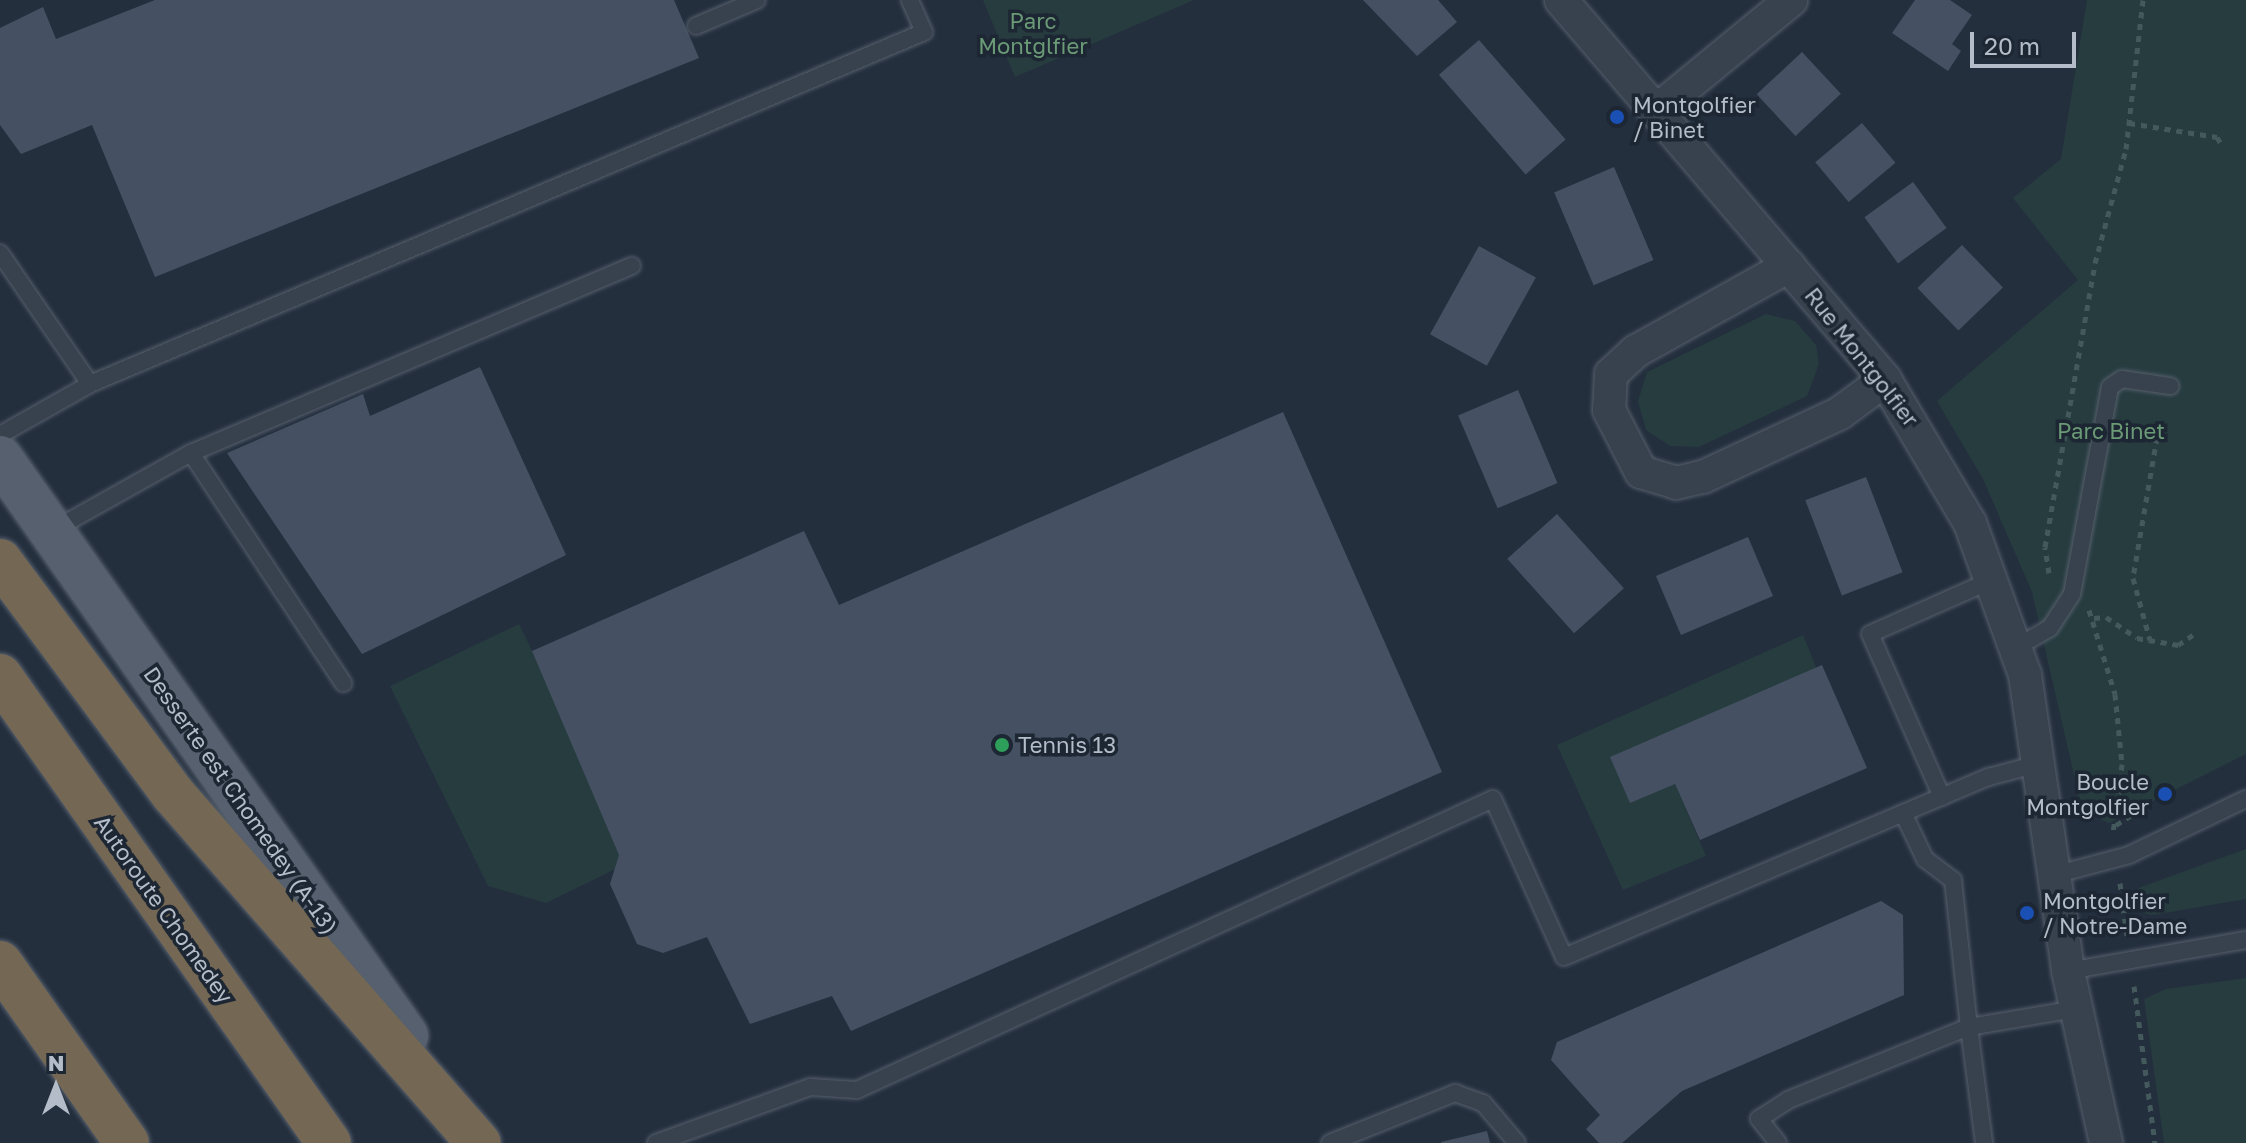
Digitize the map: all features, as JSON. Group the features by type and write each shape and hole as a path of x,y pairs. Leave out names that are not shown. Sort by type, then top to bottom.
{"highway":[{"path":"0,561 173,794 480,1143"},
{"name":"Autoroute Chomedey","path":"0,676 329,1143"},
{"path":"0,963 127,1143"}],"main road":[{"name":"Desserte est Chomedey (A-13)","path":"0,458 480,1143"}],"street":[{"name":"Rue Montgolfier","path":"1561,0 1885,380 1923,435 1995,579 2017,647 2038,764 2068,971 2106,1143"},
{"path":"1656,111 1791,0"},
{"path":"1789,266 1636,351 1611,374 1609,410 1641,472 1676,483 1703,477 1840,413 1885,380"}],"lane":[{"path":"696,26 757,0"},
{"path":"0,435 90,384 924,32 910,0"},
{"path":"0,253 90,384"},
{"path":"52,531 191,453 632,266"},
{"path":"2017,647 2050,628 2072,594 2110,387 2122,379 2170,386"},
{"path":"191,453 343,683"},
{"path":"1942,797 1870,634 1995,579"},
{"path":"656,1143 810,1087 857,1090 1493,799 1564,957 1942,797 2038,764"},
{"path":"2054,875 2117,860 2246,799"},
{"path":"1903,813 1925,859 1953,880 1984,1143"},
{"path":"2068,971 2246,940"},
{"path":"1778,1143 1759,1119 1788,1100 1969,1027 2075,1009"},
{"path":"1330,1143 1455,1093 1483,1103 1517,1143"}],"path":[{"path":"2045,547 2095,263 2129,123 2143,0"},
{"path":"2129,123 2217,137 2223,147"},
{"path":"2150,640 2133,578 2151,436"},
{"path":"2087,607 2094,618 2113,682 2122,764 2112,828 2155,1143"},
{"path":"2094,618 2150,640 2178,645 2193,635"},
{"path":"2112,828 2165,794"},
{"path":"2137,1130 2152,1127"}],"green space":[{"name":"Parc Montglfier","path":"983,0 1194,0 1015,77"},
{"name":"Parc Binet","path":"2087,0 2246,0 2246,754 2109,823 2082,810 2032,592 1983,479 1937,401 2078,280 2013,198 2061,159"},
{"path":"1766,314 1795,321 1816,345 1819,364 1807,396 1699,447 1670,446 1646,430 1638,401 1647,372"},
{"path":"519,624 634,860 546,903 488,886 390,686"},
{"path":"1803,635 1816,667 1675,784 1706,856 1623,890 1557,745"},
{"path":"2246,849 2246,899 2153,915 2126,910 2126,899 2141,887"},
{"path":"2246,978 2246,1143 2164,1143 2144,999 2166,989"}],"building":[{"path":"155,0 674,0 699,58 155,277 92,125 21,154 0,125 0,28 43,7 56,39"},
{"path":"1363,0 1438,0 1457,22 1417,56"},
{"path":"1915,0 1950,0 1972,15 1952,44 1961,51 1948,71 1892,33"},
{"path":"1479,40 1566,140 1526,174 1439,75"},
{"path":"1802,52 1841,94 1796,136 1757,94"},
{"path":"1862,123 1895,163 1849,202 1815,162"},
{"path":"1614,167 1653,260 1594,285 1554,192"},
{"path":"1913,182 1947,228 1898,263 1864,217"},
{"path":"1962,245 2003,287 1958,331 1917,288"},
{"path":"1479,246 1536,278 1487,366 1430,334"},
{"path":"480,367 566,555 362,654 227,453 363,394 370,416"},
{"path":"1518,390 1557,483 1498,508 1458,415"},
{"name":"Tennis 13","path":"1283,412 1442,772 851,1031 832,996 750,1024 707,937 663,953 637,944 610,884 619,855 532,651 804,531 839,605"},
{"path":"1866,477 1903,572 1842,596 1805,500"},
{"path":"1557,514 1624,588 1574,633 1507,559"},
{"path":"1748,537 1773,596 1681,635 1656,576"},
{"path":"1822,665 1867,768 1700,840 1675,784 1630,803 1610,757"},
{"path":"1881,901 1903,915 1904,995 1682,1091 1622,1143 1599,1143 1586,1129 1600,1115 1551,1060 1557,1042"},
{"path":"1487,1131 1490,1143 1441,1143 1441,1142"}],"place":[{"name":"Montgolfier / Binet","path":"1617,117"},
{"name":"Tennis 13","path":"1002,745"},
{"name":"Boucle Montgolfier","path":"2165,794"},
{"name":"Montgolfier / Notre-Dame","path":"2027,913"}]}
